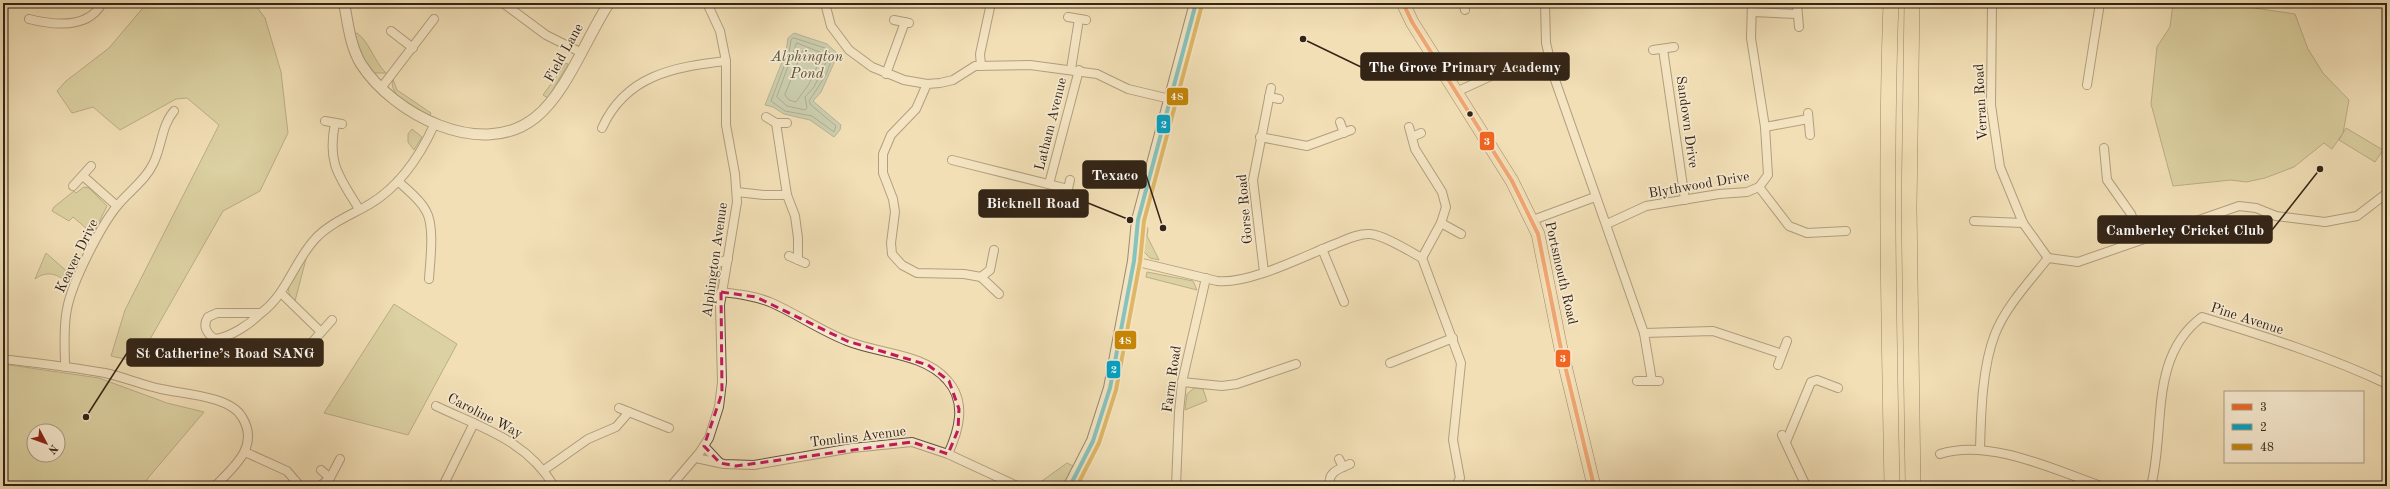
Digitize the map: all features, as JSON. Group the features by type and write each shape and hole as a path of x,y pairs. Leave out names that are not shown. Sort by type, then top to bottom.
{"highway":[{"path":"1891,3 1888,83 1888,191 1892,486"},
{"path":"1912,3 1909,215 1913,486"}],"main road":[{"path":"1070,486 1087,455 1105,404 1134,261 1138,220 1196,3"},
{"name":"Portsmouth Road","path":"1403,3 1412,22 1512,180 1533,220 1538,234 1561,349 1594,486"}],"street":[{"path":"29,19 52,25 77,22 94,13 102,3"},
{"path":"261,313 211,315 206,321 206,329 215,338 222,338 254,320 276,301 305,251 317,236 359,209 372,203 398,181 420,153 434,125 412,112 381,88 368,74 356,53 344,3"},
{"path":"503,3 546,35 580,52"},
{"name":"Field Lane","path":"434,125 460,132 501,132 523,125 539,115 558,91 609,3"},
{"name":"Alphington Avenue","path":"671,486 696,458 704,446 714,425 722,393 719,337 721,294 736,220 737,192 726,125 726,61 720,32 707,3"},
{"path":"825,3 831,26 840,41 861,60 886,74 904,80 927,84 954,80 969,68 981,66 1030,65 1075,69 1102,75 1128,89 1170,99"},
{"path":"981,66 980,54 991,3"},
{"path":"1505,3 1545,3 1544,24 1548,57 1595,197 1607,224 1644,334 1656,381 1637,381"},
{"name":"Blythwood Drive","path":"1607,224 1646,206 1747,192 1759,188 1768,175 1765,127 1751,38 1753,12 1752,3"},
{"name":"Verran Road","path":"1992,3 1992,105 1994,137 2000,167 2022,223 2048,258"},
{"path":"2086,85 2100,3"},
{"path":"1797,4 1799,27"},
{"path":"1753,12 1797,14"},
{"name":"Latham Avenue","path":"1049,184 1075,69 1082,19 1068,16"},
{"path":"381,88 434,19"},
{"path":"886,74 907,22 894,20"},
{"path":"390,31 413,48"},
{"path":"1653,50 1674,47"},
{"name":"Sandown Drive","path":"1663,49 1685,200"},
{"path":"1456,92 1515,65 1548,57"},
{"path":"602,128 616,104 656,74 677,67 726,61"},
{"path":"927,84 916,109 891,135 883,154 883,173 893,199 895,212 891,243 892,254 902,265 917,273 964,274 982,277 999,294"},
{"name":"Gorse Road","path":"1264,272 1253,180 1271,88"},
{"path":"1269,97 1279,99"},
{"name":"Keaver Drive","path":"65,367 66,310 71,293 98,236 117,206 143,179 154,164 168,118 174,111"},
{"path":"1765,127 1808,116 1810,135"},
{"path":"766,117 776,123 787,124"},
{"path":"325,121 339,124 331,142 334,164 359,209"},
{"path":"1260,138 1307,146 1348,131 1340,122"},
{"path":"776,123 788,195 795,216 801,261 789,256"},
{"path":"1408,128 1415,149 1444,196 1446,207 1440,223 1422,258"},
{"path":"1412,138 1421,133"},
{"path":"2104,148 2107,180 2131,214 2141,240"},
{"name":"Latham Avenue","path":"952,160 1068,189 1070,180"},
{"path":"73,186 91,166"},
{"path":"82,176 117,206"},
{"path":"398,181 421,204 428,214 430,225 429,279"},
{"path":"1759,188 1789,226 1807,233 1846,231"},
{"path":"737,192 764,195 788,195"},
{"path":"1980,449 1982,391 1996,334 2017,297 2048,258 2078,262 2238,206 2256,208 2276,216 2325,222 2357,216 2387,194"},
{"path":"1533,220 1595,197"},
{"path":"1974,221 2022,223"},
{"path":"1440,223 1461,234"},
{"path":"1134,261 1228,282 1264,272 1322,249 1370,234 1422,258 1453,338 1461,363 1453,440 1460,478 1457,485"},
{"path":"1322,249 1344,302"},
{"path":"982,277 990,270 994,250"},
{"path":"728,259 716,264 711,296 721,294 761,299 847,341 920,362 935,369 949,381 959,409 958,430 948,454"},
{"name":"Farm Road","path":"1176,486 1179,412 1182,382 1206,278"},
{"path":"282,293 321,332"},
{"name":"Pine Avenue","path":"2151,486 2156,465 2159,410 2168,363 2187,328 2202,317 2248,331 2364,373 2387,384"},
{"path":"299,357 332,320"},
{"path":"1644,334 1713,331 1782,354"},
{"path":"1393,359 1453,338"},
{"path":"1778,365 1787,341"},
{"path":"3,359 107,374 160,389 219,402 238,411 247,430 246,452 237,465 215,486"},
{"path":"1182,382 1222,386 1237,384 1296,364"},
{"path":"1806,486 1784,439 1812,382 1817,380 1838,388"},
{"name":"Caroline Way","path":"436,406 514,442 544,470 554,486"},
{"path":"620,408 669,428"},
{"path":"544,470 588,439 616,427 629,412"},
{"path":"443,486 474,424"},
{"name":"Tomlins Avenue","path":"696,458 736,466 766,464 852,448 912,442 948,454 1017,486"},
{"path":"704,446 720,463"},
{"path":"1940,454 1951,450 1980,449 2046,466 2101,486"},
{"path":"246,452 287,471 300,486"},
{"path":"320,486 330,478 340,459"},
{"path":"1330,486 1329,478 1333,472 1344,463"},
{"path":"321,470 330,478"}],"highlighted area":[{"path":"721,292 756,297 847,341 928,365 949,381 959,409 958,430 948,454 912,442 736,466 720,463 704,446 722,393"}],"shaded area":[{"path":"147,3 254,3 265,18 281,72 288,133 260,191 223,211 137,362 111,356 125,310 219,125 187,98 176,99 120,130 93,107 72,113 57,91 66,81 109,48"},
{"path":"2173,3 2221,3 2295,14 2308,49 2323,73 2349,100 2343,133 2332,149 2324,143 2294,167 2265,178 2246,182 2231,180 2173,186 2151,104 2157,47 2170,27"},
{"path":"357,33 366,42 378,63 386,73 375,73 365,61 354,34"},
{"path":"566,63 568,64 548,98 543,95"},
{"path":"393,79 397,90 431,113 429,117 404,101 394,91 392,85"},
{"path":"2346,128 2383,150 2375,162 2339,140"},
{"path":"412,129 422,137 414,150 408,142 408,134"},
{"path":"84,187 89,188 107,206 93,234 73,217 69,221 52,211 54,207 74,191 76,193"},
{"path":"1145,224 1148,229 1147,236 1159,260 1150,258 1143,251"},
{"path":"46,253 71,275 68,283 60,277 52,274 39,276 35,279"},
{"path":"304,258 306,259 295,301 289,291 289,286 294,274"},
{"path":"1147,272 1193,281 1197,290 1146,277"},
{"path":"394,304 457,344 408,435 324,413"},
{"path":"3,364 99,378 167,403 204,412 148,478 144,486 3,486"},
{"path":"1194,388 1203,389 1207,401 1185,410 1187,394"},
{"path":"1067,463 1075,467 1065,486 1035,486"}],"water":[{"name":"Alphington Pond","path":"794,33 827,44 838,54 821,92 813,101 841,125 840,130 834,137 810,120 784,114 773,107 765,105 786,52 788,38"}],"transit line":[{"name":"2","path":"1070,486 1093,441 1110,388 1134,261 1138,220 1196,3"},
{"name":"3","path":"1403,3 1412,22 1512,181 1538,234 1561,349 1594,486"},
{"name":"48","path":"1077,486 1099,443 1116,390 1140,262 1144,221 1202,5"}],"place":[{"name":"The Grove Primary Academy","path":"1303,39"},
{"name":"Camberley Cricket Club","path":"2320,169"},
{"name":"Bicknell Road","path":"1130,220"},
{"name":"Texaco","path":"1163,228"},
{"name":"St Catherine’s Road SANG","path":"86,417"}]}
